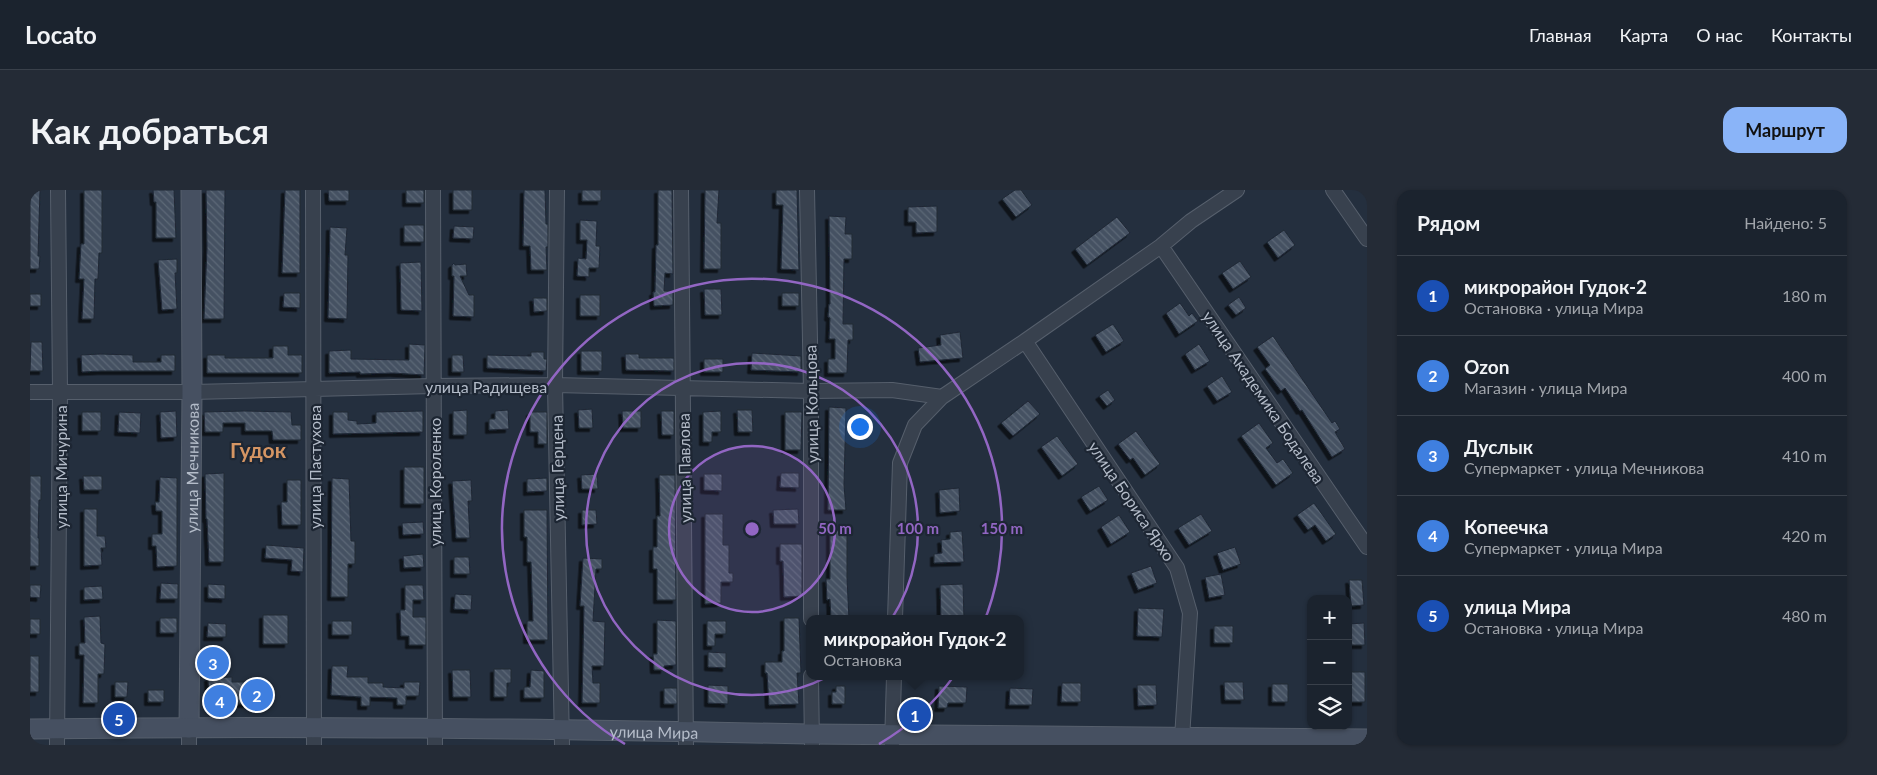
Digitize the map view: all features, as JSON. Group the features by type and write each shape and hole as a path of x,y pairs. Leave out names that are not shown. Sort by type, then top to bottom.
{"main road":[{"name":"улица Мечникова","path":"189,736 192,190"},
{"name":"улица Мира","path":"30,729 57,737 562,737 812,740 1367,739"}],"street":[{"name":"улица Мичурина","path":"57,737 60,392 58,190"},
{"name":"улица Пастухова","path":"313,190 314,737"},
{"name":"улица Короленко","path":"432,190 435,737"},
{"name":"улица Герцена","path":"557,190 555,385 562,737"},
{"name":"улица Павлова","path":"682,190 686,738"},
{"name":"улица Кольцова","path":"807,190 811,390 811,615"},
{"path":"895,615 900,463 915,425 942,396 1025,341 1161,246 1236,190"},
{"path":"1333,190 1367,239"},
{"name":"улица Академика Бодалева","path":"1161,246 1367,547"},
{"name":"улица Бориса Ярхо","path":"1025,341 1177,568 1190,612 1182,738"},
{"name":"улица Радищева","path":"30,392 192,392 555,385 892,390 942,396"},
{"path":"812,680 812,740"},
{"path":"892,740 894,680"}],"building":[{"path":"30,190 40,190 39,269 30,269"},
{"path":"84,190 102,190 102,253 99,253 98,279 95,279 94,319 82,319 84,279 79,279 81,244 84,244"},
{"path":"153,190 174,190 176,238 156,238 156,202 154,202"},
{"path":"206,190 225,190 224,319 204,319 207,248"},
{"path":"285,190 300,190 300,273 282,273"},
{"path":"328,190 349,190 349,201 329,201"},
{"path":"406,190 424,190 424,203 406,203"},
{"path":"453,190 472,190 472,210 453,210"},
{"path":"524,190 545,190 546,224 548,224 547,270 531,270 530,246 523,246"},
{"path":"582,190 601,190 601,201 582,201"},
{"path":"658,190 672,190 673,274 665,273 664,291 673,291 673,305 654,306 656,245 658,245"},
{"path":"705,190 719,190 717,223 721,223 721,269 704,269"},
{"path":"776,190 797,190 799,270 781,269 783,205 776,205"},
{"path":"1015,190 1021,190 1032,205 1016,217 1002,199"},
{"path":"937,206 937,232 916,233 916,222 908,222 908,207"},
{"path":"829,216 846,217 845,234 852,234 852,259 844,259 843,324 853,324 853,340 848,340 847,373 828,373 828,359 835,359 835,339 829,339 830,318 828,317 830,304"},
{"path":"1117,217 1130,233 1087,265 1075,249"},
{"path":"580,220 597,221 596,246 600,246 599,268 589,268 589,277 577,276 578,258 586,259 587,240 580,240"},
{"path":"404,225 424,225 424,242 404,242"},
{"path":"454,226 474,227 473,239 453,238"},
{"path":"330,227 347,228 345,255 348,255 347,319 328,318"},
{"path":"1284,230 1295,245 1278,258 1267,242"},
{"path":"177,259 177,273 175,273 177,309 162,310 158,260"},
{"path":"1240,261 1251,277 1233,289 1222,273"},
{"path":"421,262 422,311 401,310 400,263"},
{"path":"454,263 455,265 466,264 467,276 460,276 469,295 474,295 474,317 453,316 454,276 452,276 452,265"},
{"path":"704,289 721,289 722,315 705,315"},
{"path":"284,293 300,293 300,308 283,307"},
{"path":"782,293 799,293 799,306 782,306"},
{"path":"30,294 41,294 41,306 30,306"},
{"path":"580,295 600,295 600,316 580,316"},
{"path":"1239,297 1246,308 1236,315 1228,305"},
{"path":"533,298 547,298 547,311 534,312"},
{"path":"1180,303 1189,316 1192,313 1198,321 1179,334 1166,313"},
{"path":"1113,324 1124,341 1106,352 1095,335"},
{"path":"960,332 963,358 920,362 918,348 941,345 940,335"},
{"path":"1273,336 1332,423 1335,421 1340,429 1335,432 1345,449 1332,457 1302,410 1300,411 1285,388 1281,391 1265,369 1270,365 1257,347"},
{"path":"31,342 42,342 43,371 30,371"},
{"path":"409,344 425,345 424,375 393,373 360,374 360,372 329,373 329,351 351,350 351,359 409,360"},
{"path":"1199,344 1210,361 1195,370 1185,354"},
{"path":"273,346 288,346 288,355 302,355 302,373 207,373 207,355 225,355 225,358 273,358"},
{"path":"581,351 602,351 602,371 581,371"},
{"path":"531,352 544,352 544,359 547,359 546,371 487,368 487,355 531,356"},
{"path":"752,353 801,356 801,372 751,370"},
{"path":"625,354 639,354 639,358 674,358 674,371 626,370"},
{"path":"81,355 133,355 133,362 161,362 161,355 175,355 175,371 82,372"},
{"path":"452,355 463,355 464,372 452,372"},
{"path":"704,359 723,359 723,372 704,372"},
{"path":"1222,376 1232,392 1217,401 1207,386"},
{"path":"1108,390 1115,400 1107,406 1099,396"},
{"path":"1028,401 1040,414 1013,436 1001,423"},
{"path":"829,407 846,408 844,485 846,510 828,510"},
{"path":"592,409 593,428 579,428 578,410"},
{"path":"467,410 467,435 453,435 453,411"},
{"path":"508,410 509,429 489,430 489,419 495,419 495,411"},
{"path":"737,410 752,410 753,432 738,432"},
{"path":"176,411 177,437 161,438 160,412"},
{"path":"423,411 423,432 333,434 333,412 348,412 348,420 357,421 357,424 376,423 376,412"},
{"path":"622,411 641,411 641,428 623,428"},
{"path":"661,411 674,411 674,435 662,435"},
{"path":"721,411 721,432 712,432 712,442 703,442 703,412"},
{"path":"82,412 101,412 101,431 82,431"},
{"path":"119,412 141,413 140,433 118,432"},
{"path":"204,412 291,412 292,425 301,425 301,440 273,440 272,431 245,431 245,423 223,423 223,432 205,432"},
{"path":"530,412 547,412 547,444 538,444 538,432 530,432"},
{"path":"785,412 802,412 801,450 785,450"},
{"path":"1259,423 1273,443 1266,448 1277,463 1283,459 1293,473 1276,485 1241,436"},
{"path":"1136,431 1160,464 1145,475 1133,458 1130,460 1118,444"},
{"path":"1057,436 1078,464 1062,476 1041,447"},
{"path":"404,467 424,467 424,504 404,504"},
{"path":"224,473 224,562 209,562 205,474"},
{"path":"781,473 799,473 799,488 780,487"},
{"path":"597,474 598,489 582,489 581,475"},
{"path":"704,474 722,474 722,491 704,490"},
{"path":"659,475 675,475 676,600 657,600 657,569 653,569 653,547 657,547 657,516 660,516"},
{"path":"30,476 41,476 38,538 39,566 30,566"},
{"path":"83,476 102,476 102,490 84,490"},
{"path":"160,477 177,478 177,566 157,567 156,546 152,546 152,534 162,534 162,511 156,511 155,502 159,502"},
{"path":"332,478 349,479 351,541 355,541 355,564 348,564 348,597 331,597"},
{"path":"547,478 547,491 527,492 527,479"},
{"path":"287,480 301,480 301,525 282,525 281,502 287,502"},
{"path":"471,480 472,501 468,501 470,538 456,538 452,481"},
{"path":"1099,486 1108,500 1090,511 1081,497"},
{"path":"959,488 960,511 940,513 939,490"},
{"path":"1314,503 1336,534 1326,541 1315,525 1308,530 1297,515"},
{"path":"84,509 97,509 97,536 105,536 106,548 101,548 102,565 84,566"},
{"path":"798,509 799,524 774,524 773,510"},
{"path":"524,510 547,510 548,640 527,640 527,621 533,621 531,562 527,562 527,537 524,537"},
{"path":"582,510 596,510 597,524 582,525"},
{"path":"705,514 723,514 723,545 729,545 729,573 733,573 733,582 721,582 721,603 705,604"},
{"path":"1201,514 1212,531 1189,545 1178,528"},
{"path":"1119,515 1130,532 1111,544 1101,527"},
{"path":"423,522 424,534 403,535 402,523"},
{"path":"830,530 847,530 849,615 831,615 830,599 827,600 826,579 830,579"},
{"path":"962,531 964,562 934,563 934,554 942,553 941,540 950,539 950,532"},
{"path":"780,544 802,544 802,596 784,597 783,561 780,561"},
{"path":"266,545 304,548 303,572 291,571 292,560 265,558"},
{"path":"1235,547 1241,564 1223,570 1217,553"},
{"path":"423,554 424,567 404,568 403,556"},
{"path":"454,557 469,557 470,574 454,574"},
{"path":"583,558 602,559 602,569 596,569 593,621 605,622 604,666 592,666 593,683 600,683 600,703 582,703 584,606 580,606"},
{"path":"1151,566 1157,583 1138,590 1131,573"},
{"path":"1221,574 1225,595 1209,598 1205,577"},
{"path":"1349,580 1362,580 1364,605 1352,606 1352,595 1350,595"},
{"path":"161,583 178,584 178,599 160,599"},
{"path":"208,584 225,585 225,599 208,598"},
{"path":"963,584 964,615 941,615 940,585"},
{"path":"30,585 41,585 40,598 30,597"},
{"path":"405,585 423,585 424,600 413,600 413,617 426,617 426,645 409,645 409,636 401,636 400,610 405,610"},
{"path":"102,586 103,599 84,600 84,587"},
{"path":"455,594 472,595 471,610 454,609"},
{"path":"1138,608 1164,609 1162,637 1137,636"},
{"path":"263,615 288,615 288,644 263,644"},
{"path":"100,616 101,643 105,644 104,674 98,674 98,703 83,703 84,655 79,655 79,643 85,643 84,617"},
{"path":"160,618 177,618 177,633 160,633"},
{"path":"784,618 799,618 801,673 797,673 799,704 769,705 765,662 782,662"},
{"path":"30,619 40,619 40,634 30,634"},
{"path":"657,620 676,621 676,665 664,666 664,670 654,670 653,654 657,654"},
{"path":"332,621 352,621 352,635 332,635"},
{"path":"707,621 726,621 726,634 715,634 715,646 707,646"},
{"path":"208,623 226,624 226,637 207,637"},
{"path":"1364,623 1365,645 1352,645 1352,624"},
{"path":"1214,626 1233,626 1233,643 1214,643"},
{"path":"708,652 726,653 726,668 708,667"},
{"path":"30,656 39,656 39,692 30,692"},
{"path":"332,666 348,666 347,677 368,677 368,683 383,683 383,687 404,688 404,682 420,682 419,696 406,696 406,705 397,705 397,698 370,697 370,706 361,706 361,697 331,695"},
{"path":"494,669 511,669 511,683 507,683 507,697 494,697"},
{"path":"452,670 470,670 471,697 453,697"},
{"path":"531,670 544,671 544,698 524,698 524,687 530,687"},
{"path":"1352,672 1365,672 1365,702 1352,702"},
{"path":"232,677 232,682 259,682 259,704 209,702 208,678"},
{"path":"115,682 128,682 127,697 115,697"},
{"path":"1224,682 1243,682 1244,700 1225,700"},
{"path":"1062,683 1081,683 1081,702 1061,702"},
{"path":"1272,684 1288,684 1288,702 1272,702"},
{"path":"708,685 728,686 728,704 708,703"},
{"path":"1137,685 1156,685 1157,705 1138,706"},
{"path":"836,686 845,686 845,704 832,704 832,692 836,692"},
{"path":"939,686 967,687 966,703 948,703 947,708 938,708"},
{"path":"664,688 677,688 677,704 664,704"},
{"path":"1010,688 1033,689 1032,705 1009,705"},
{"path":"148,690 164,690 164,702 148,702"}],"place":[{"name":"Дуслык","path":"213,663"},
{"name":"Ozon","path":"257,695"},
{"name":"Копеечка","path":"220,701"},
{"name":"микрорайон Гудок-2","path":"915,715"},
{"name":"улица Мира","path":"119,719"}],"district":[{"name":"Гудок","path":"258,449"}]}
